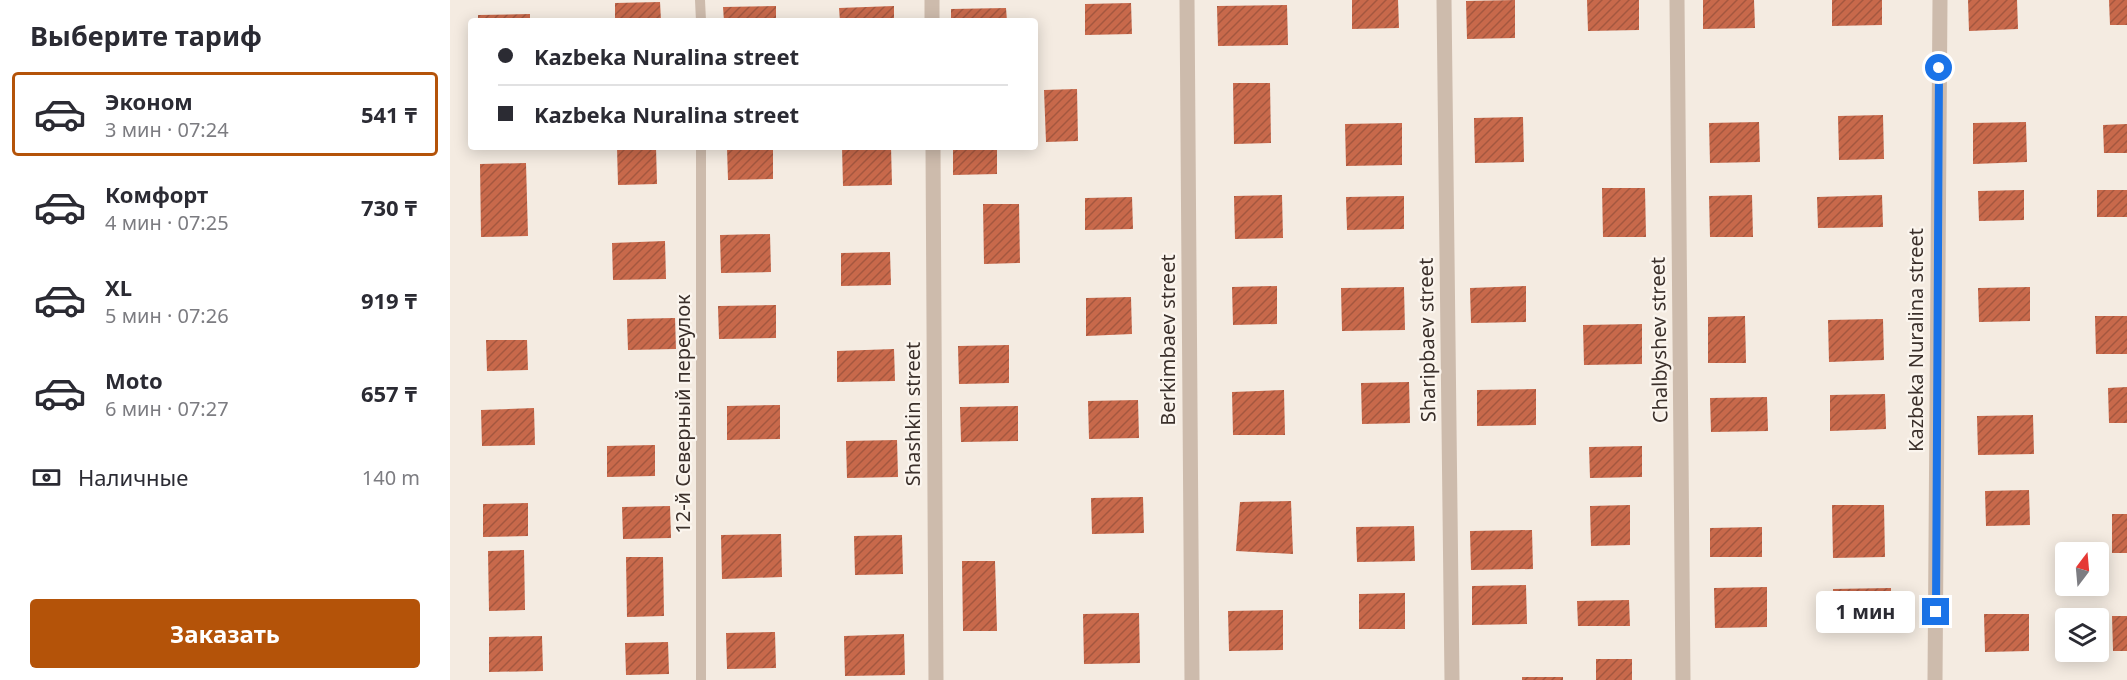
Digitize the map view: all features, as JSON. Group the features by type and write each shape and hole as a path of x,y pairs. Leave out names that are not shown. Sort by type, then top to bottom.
{"street":[{"path":"932,0 932,18"},
{"name":"Berkimbaev street","path":"1187,0 1192,680"},
{"name":"Sharipbaev street","path":"1444,0 1452,680"},
{"name":"Chalbyshev street","path":"1677,0 1683,680"},
{"name":"Kazbeka Nuralina street","path":"1935,680 1940,0"},
{"name":"Shashkin street","path":"933,150 936,680"}],"lane":[{"path":"700,0 700,18"},
{"name":"12-й Северный переулок","path":"701,150 701,680"}],"building":[{"path":"1352,0 1398,0 1399,28 1352,29"},
{"path":"1515,0 1515,38 1467,39 1466,1"},
{"path":"1587,0 1639,0 1639,30 1588,31"},
{"path":"1703,0 1754,0 1755,28 1703,29"},
{"path":"1832,0 1882,0 1882,25 1832,26"},
{"path":"1968,0 2017,0 2018,29 1969,31"},
{"path":"2109,0 2127,0 2127,25 2110,25"},
{"path":"660,2 661,18 615,18 615,3"},
{"path":"1131,3 1132,34 1085,35 1085,4"},
{"path":"1287,5 1288,45 1218,46 1217,6"},
{"path":"776,6 776,18 724,18 723,7"},
{"path":"894,6 894,18 840,18 839,8"},
{"path":"1006,8 1007,18 951,18 951,9"},
{"path":"530,14 530,18 478,18 478,15"},
{"path":"1233,83 1270,83 1271,143 1234,144"},
{"path":"1077,89 1078,141 1046,142 1044,90"},
{"path":"1883,115 1884,159 1839,160 1838,116"},
{"path":"1523,117 1524,162 1475,163 1474,118"},
{"path":"1759,122 1760,162 1710,163 1709,123"},
{"path":"2026,122 2027,162 1973,164 1973,123"},
{"path":"1402,123 1402,165 1346,166 1345,124"},
{"path":"2127,124 2127,153 2104,153 2103,125"},
{"path":"617,150 656,150 657,184 618,185"},
{"path":"727,150 773,150 773,179 728,180"},
{"path":"842,150 891,150 892,185 843,186"},
{"path":"953,150 997,150 997,174 953,175"},
{"path":"526,163 528,236 481,237 480,164"},
{"path":"1602,188 1645,188 1646,237 1603,237"},
{"path":"2024,190 2024,220 1979,221 1978,191"},
{"path":"2097,190 2127,190 2127,217 2097,217"},
{"path":"1282,195 1283,238 1235,239 1234,196"},
{"path":"1752,195 1753,237 1710,237 1709,196"},
{"path":"1882,195 1883,227 1818,228 1817,197"},
{"path":"1404,196 1404,229 1347,230 1346,197"},
{"path":"1132,197 1133,229 1085,230 1085,198"},
{"path":"983,204 1019,204 1020,263 984,264"},
{"path":"770,234 771,272 721,273 720,235"},
{"path":"665,241 666,279 613,280 612,243"},
{"path":"890,252 891,285 841,286 841,253"},
{"path":"1277,286 1277,324 1233,325 1232,287"},
{"path":"1526,286 1526,322 1471,323 1470,288"},
{"path":"1404,287 1405,330 1342,331 1341,288"},
{"path":"2030,287 2030,321 1979,322 1978,288"},
{"path":"1131,297 1132,334 1086,336 1086,298"},
{"path":"776,305 776,338 719,339 718,306"},
{"path":"1745,316 1746,363 1708,363 1708,317"},
{"path":"2095,316 2127,316 2127,354 2096,354"},
{"path":"675,318 676,349 628,350 627,319"},
{"path":"1883,319 1884,360 1829,362 1828,320"},
{"path":"1642,324 1642,364 1584,365 1583,325"},
{"path":"486,340 527,340 528,370 487,371"},
{"path":"1009,345 1009,383 959,384 958,346"},
{"path":"894,349 895,381 837,382 837,351"},
{"path":"1409,382 1410,423 1362,424 1361,383"},
{"path":"2127,387 2127,423 2109,423 2108,388"},
{"path":"1536,389 1536,425 1477,426 1477,390"},
{"path":"1284,390 1285,435 1233,435 1232,392"},
{"path":"1885,394 1886,429 1830,431 1830,395"},
{"path":"1767,397 1768,431 1711,432 1710,398"},
{"path":"1138,400 1139,438 1089,439 1088,401"},
{"path":"780,405 780,439 727,440 727,406"},
{"path":"1018,406 1018,441 961,442 960,407"},
{"path":"534,408 535,445 482,446 481,410"},
{"path":"2033,415 2034,454 1978,455 1977,416"},
{"path":"897,440 898,477 847,478 846,441"},
{"path":"655,445 655,476 607,477 607,446"},
{"path":"1642,446 1642,477 1590,478 1589,447"},
{"path":"2029,490 2030,525 1986,526 1985,491"},
{"path":"1143,497 1144,533 1092,534 1091,498"},
{"path":"1291,501 1293,554 1236,551 1240,502"},
{"path":"528,503 528,536 483,537 483,504"},
{"path":"1630,505 1630,545 1591,546 1590,506"},
{"path":"1832,505 1884,505 1885,557 1833,558"},
{"path":"670,506 671,538 623,539 622,507"},
{"path":"2112,514 2127,514 2127,553 2112,553"},
{"path":"1414,526 1415,561 1357,562 1356,527"},
{"path":"1762,527 1762,557 1710,557 1710,528"},
{"path":"1532,530 1533,569 1471,570 1470,531"},
{"path":"781,534 782,577 722,579 721,535"},
{"path":"902,535 903,574 855,575 854,536"},
{"path":"524,550 525,610 489,611 488,551"},
{"path":"626,557 663,557 664,616 627,617"},
{"path":"962,561 995,561 997,631 963,631"},
{"path":"1526,585 1527,624 1472,625 1472,586"},
{"path":"1767,587 1767,627 1715,628 1714,588"},
{"path":"1891,588 1891,627 1834,628 1833,589"},
{"path":"1405,593 1405,629 1359,629 1359,594"},
{"path":"1629,600 1630,626 1578,626 1577,601"},
{"path":"1283,610 1283,650 1229,651 1228,611"},
{"path":"1139,613 1140,663 1084,664 1083,614"},
{"path":"1984,614 2029,614 2029,651 1985,652"},
{"path":"2112,616 2127,616 2127,651 2113,651"},
{"path":"775,632 776,668 727,669 726,633"},
{"path":"904,634 905,675 845,676 844,636"},
{"path":"542,636 543,671 489,672 489,637"},
{"path":"668,642 669,674 626,675 625,643"},
{"path":"1596,659 1632,659 1632,680 1596,680"},
{"path":"1522,677 1563,677 1563,680 1522,680"}],"route":[{"path":"1936,612 1939,68"}]}
